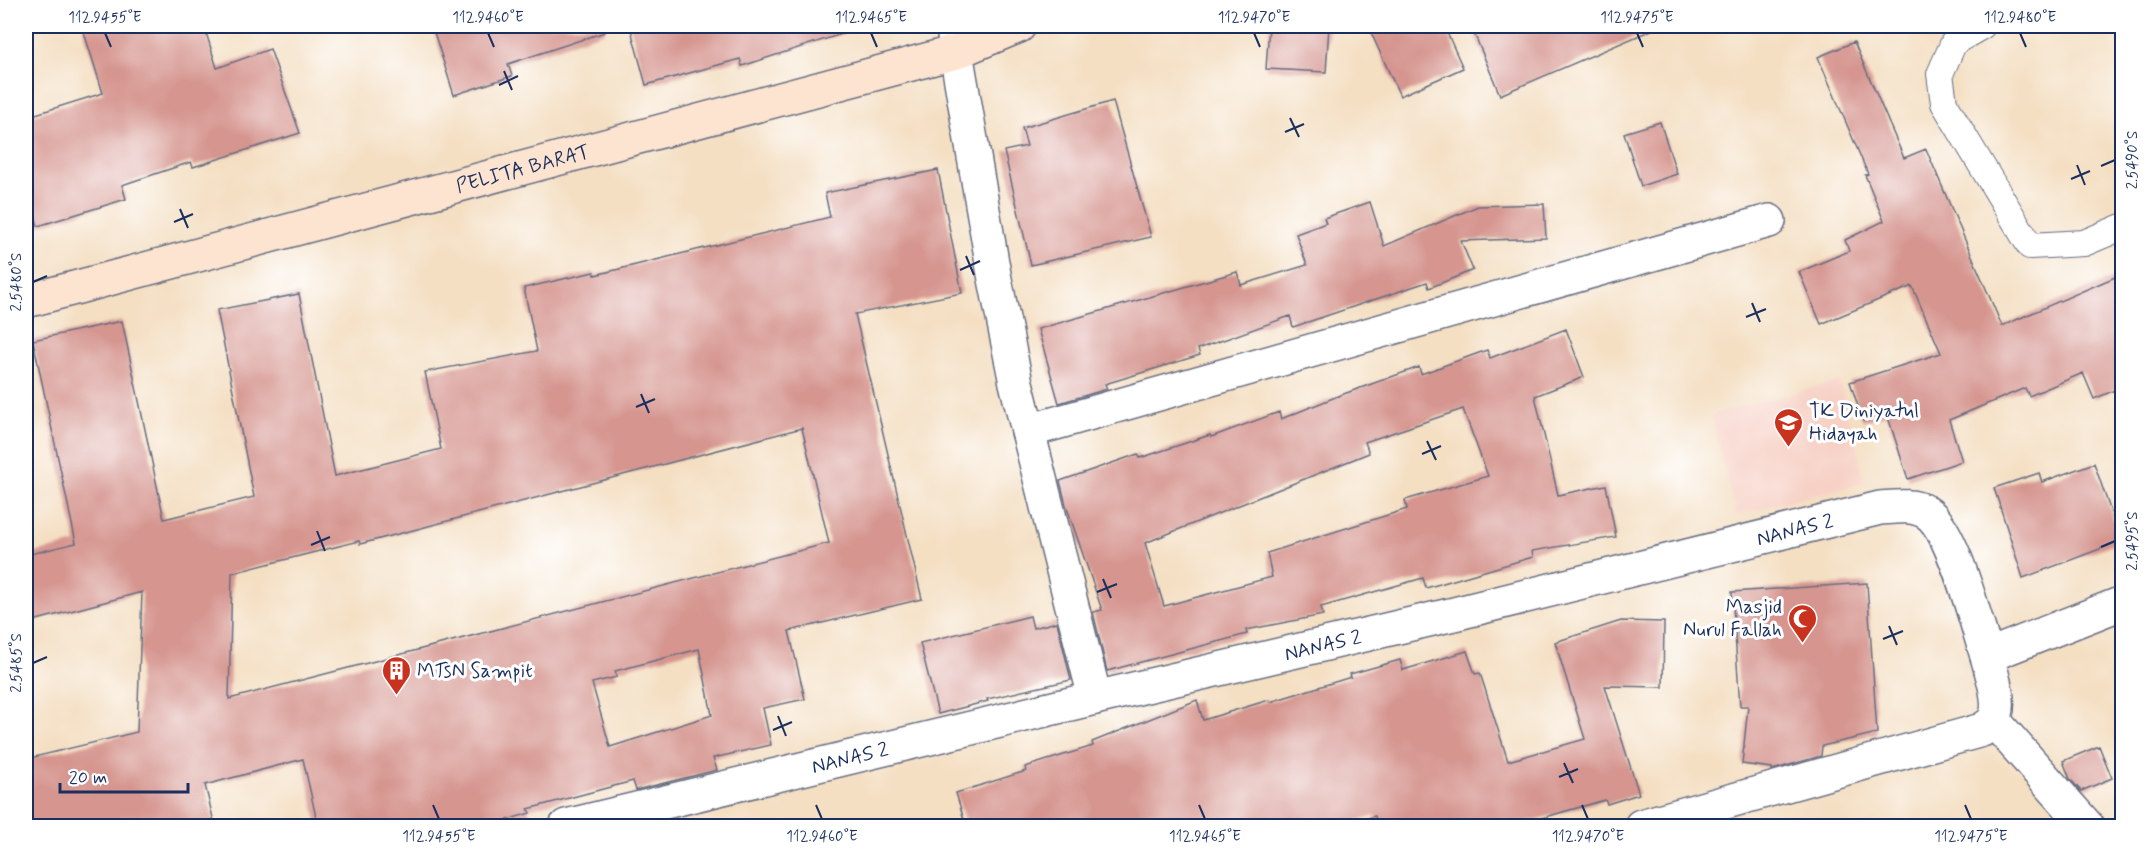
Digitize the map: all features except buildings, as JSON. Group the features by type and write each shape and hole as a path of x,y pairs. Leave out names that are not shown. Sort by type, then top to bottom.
{"street":[{"name":"PELITA BARAT","path":"26,301 955,39 1018,26"},
{"path":"955,39 994,274 1028,431 1095,698"},
{"path":"1028,431 1768,221"},
{"name":"NANAS 2","path":"566,826 1454,614 1880,507 1910,506 1924,511 1941,525 1952,547 1987,656 1998,702 1994,721"},
{"path":"1987,656 2122,603"},
{"path":"1641,826 1973,734 1994,721 2086,826"}],"lane":[{"path":"1982,26 1954,42 1940,74 1944,103 2030,246 2084,243 2122,227"}],"shaded area":[{"name":"TK Diniyatul Hidayah","path":"1839,381 1865,482 1736,515 1711,415"}],"place":[{"name":"TK Diniyatul Hidayah","path":"1788,448"},
{"name":"Masjid Nurul Fallah","path":"1803,644"},
{"name":"MTsN Sampit","path":"396,696"}]}
